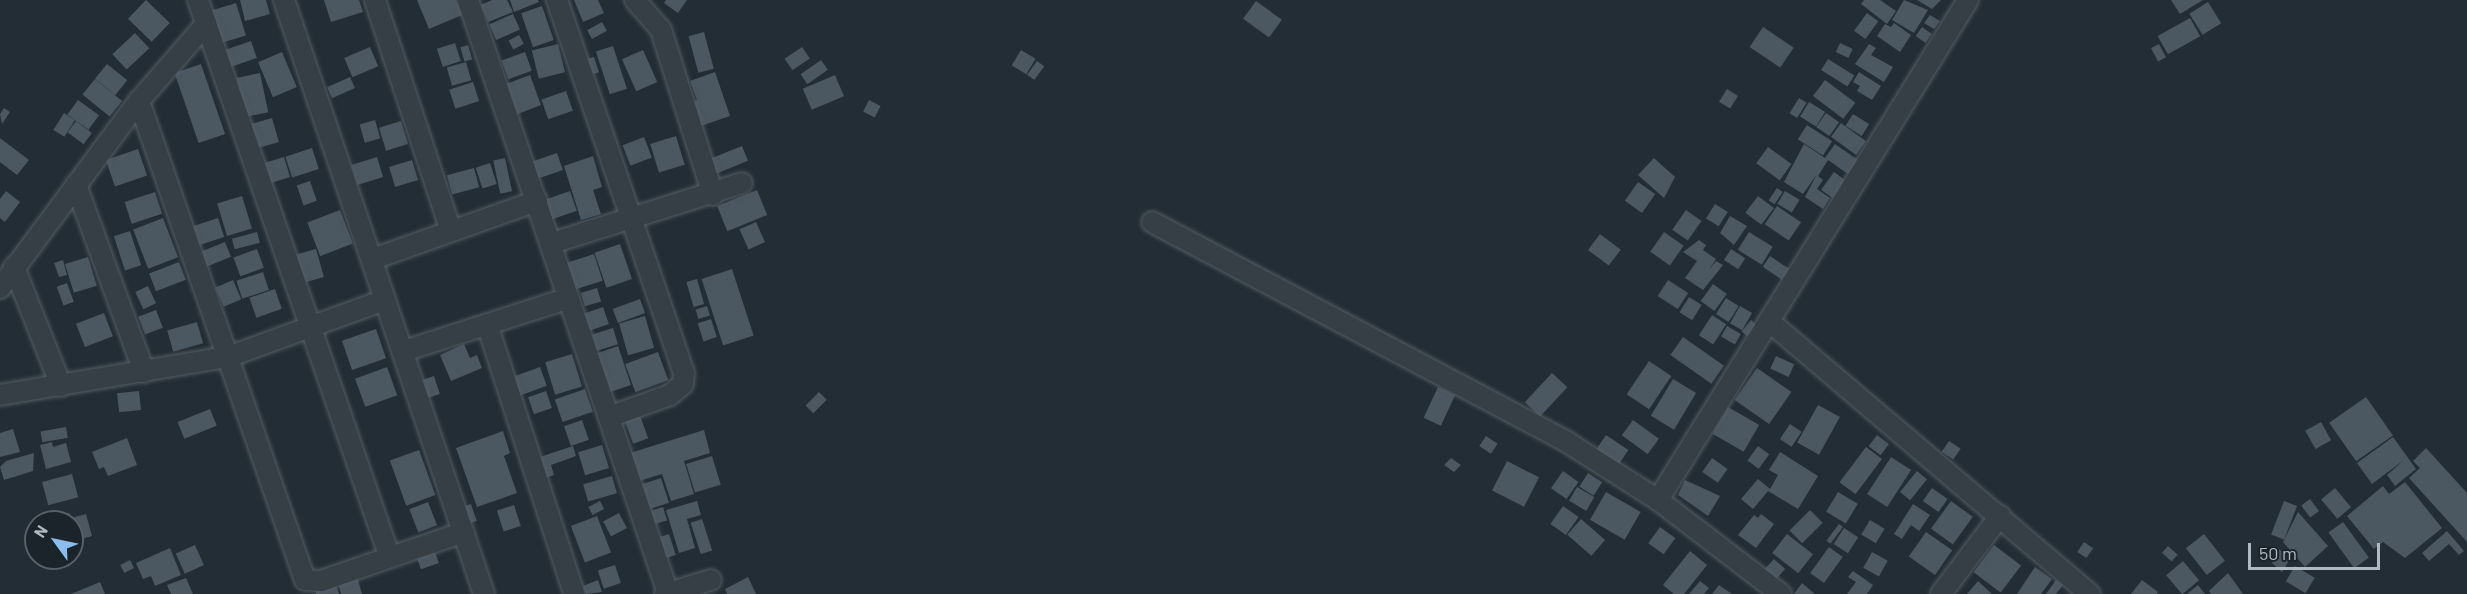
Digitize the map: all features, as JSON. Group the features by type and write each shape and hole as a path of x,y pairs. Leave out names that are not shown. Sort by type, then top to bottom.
{"street":[{"path":"198,0 389,555"},
{"path":"284,0 484,594"},
{"path":"375,0 451,231"},
{"path":"468,0 552,243 666,593 711,580"},
{"path":"557,0 684,374 683,384 670,395 609,417"},
{"path":"635,0 661,30 712,195"},
{"path":"1658,500 1968,0"},
{"path":"0,288 139,101 206,24"},
{"path":"139,101 305,580 321,581 389,555 464,532"},
{"path":"552,243 631,221 742,183"},
{"path":"76,185 144,372"},
{"path":"373,259 537,201"},
{"path":"1152,222 1530,421 1658,500 1782,594"},
{"path":"14,267 61,386"},
{"path":"404,351 569,298"},
{"path":"0,395 228,357 385,300"},
{"path":"1770,322 2090,594"},
{"path":"487,324 574,594"},
{"path":"1941,594 2000,516"}],"building":[{"path":"146,0 170,23 152,42 128,19"},
{"path":"240,0 266,0 270,14 245,21"},
{"path":"324,0 359,0 363,12 331,22"},
{"path":"417,0 456,0 462,15 429,29"},
{"path":"492,0 507,0 513,12 488,22 481,5"},
{"path":"510,0 538,0 539,2 514,12"},
{"path":"574,0 598,0 604,13 583,22"},
{"path":"666,0 687,0 678,13 664,3"},
{"path":"1864,0 1880,0 1896,11 1887,24 1861,4"},
{"path":"1904,0 1928,10 1914,33 1892,20"},
{"path":"1917,0 1941,0 1932,9"},
{"path":"2171,0 2203,0 2180,14"},
{"path":"1256,1 1282,20 1269,38 1243,19"},
{"path":"2208,2 2221,23 2203,35 2189,14"},
{"path":"236,3 246,36 222,43 212,10"},
{"path":"542,6 554,40 533,47 521,13"},
{"path":"1867,13 1878,21 1865,39 1854,31"},
{"path":"513,14 520,30 496,40 489,25"},
{"path":"1930,15 1940,21 1934,29 1924,23"},
{"path":"2190,18 2200,36 2168,54 2158,36"},
{"path":"602,22 607,31 592,39 587,30"},
{"path":"1894,23 1911,35 1900,52 1877,36 1885,24 1891,27"},
{"path":"1763,27 1794,48 1780,68 1750,47"},
{"path":"1922,27 1932,34 1926,43 1916,36"},
{"path":"704,32 714,69 698,73 689,36"},
{"path":"135,33 149,48 127,70 112,54"},
{"path":"519,35 524,44 513,50 509,41"},
{"path":"251,41 257,58 226,69 220,52"},
{"path":"455,43 461,61 443,67 437,49"},
{"path":"1840,43 1853,49 1848,58 1836,52"},
{"path":"558,44 565,72 539,79 532,51"},
{"path":"1869,44 1876,48 1871,55 1893,67 1884,82 1855,64"},
{"path":"2159,44 2166,57 2158,61 2151,48"},
{"path":"468,45 472,59 464,62 460,47"},
{"path":"613,46 627,89 610,94 596,52"},
{"path":"370,47 378,66 352,77 344,58"},
{"path":"802,47 810,59 792,70 785,59"},
{"path":"643,50 657,82 636,91 622,59"},
{"path":"1021,50 1036,59 1026,74 1012,65"},
{"path":"282,52 297,87 273,97 258,62"},
{"path":"525,52 532,71 508,79 502,61"},
{"path":"594,57 599,72 589,75 584,60"},
{"path":"1828,59 1854,75 1847,86 1821,70"},
{"path":"821,60 828,70 807,84 801,74"},
{"path":"1037,61 1044,66 1034,80 1027,75"},
{"path":"466,62 471,80 452,86 447,68"},
{"path":"107,64 127,80 115,95 95,79"},
{"path":"201,64 225,134 199,143 175,73"},
{"path":"715,72 730,116 698,127 690,103 697,100 690,81"},
{"path":"1859,72 1881,86 1872,100 1857,91 1860,86 1853,82"},
{"path":"260,73 268,112 245,117 237,78"},
{"path":"530,75 541,105 518,114 503,85"},
{"path":"835,75 844,96 812,110 803,89"},
{"path":"350,77 355,88 332,98 327,87"},
{"path":"95,79 122,101 110,117 82,95"},
{"path":"1825,80 1855,103 1843,119 1813,96"},
{"path":"473,82 479,101 455,109 449,90"},
{"path":"1727,89 1738,96 1730,109 1719,102"},
{"path":"566,91 573,111 548,119 541,99"},
{"path":"1799,98 1807,103 1797,118 1789,113"},
{"path":"78,100 99,115 88,130 67,115"},
{"path":"869,100 881,106 875,117 863,112"},
{"path":"1809,102 1825,112 1816,126 1800,116"},
{"path":"4,108 10,112 2,124 0,114"},
{"path":"64,113 75,120 64,137 53,130"},
{"path":"1826,113 1839,122 1829,136 1816,127"},
{"path":"1853,114 1869,124 1862,136 1846,126"},
{"path":"272,118 279,142 252,150 245,126"},
{"path":"375,120 380,138 365,143 360,124"},
{"path":"76,121 92,133 84,144 68,132"},
{"path":"401,121 408,144 386,151 379,128"},
{"path":"1841,123 1866,141 1856,155 1831,137"},
{"path":"1807,125 1832,141 1823,156 1798,139"},
{"path":"676,136 685,165 659,173 650,144"},
{"path":"644,137 652,158 630,166 623,145"},
{"path":"0,138 29,160 17,175 0,162"},
{"path":"1804,144 1825,158 1835,144 1858,160 1848,174 1828,160 1818,176 1823,180 1817,189 1830,198 1823,209 1805,197 1817,174 1803,194 1784,182"},
{"path":"742,146 748,161 716,174 710,159"},
{"path":"1768,147 1791,164 1780,180 1756,163"},
{"path":"312,148 319,169 292,178 285,157"},
{"path":"138,149 147,175 115,187 106,160"},
{"path":"557,153 563,170 538,178 532,161"},
{"path":"593,156 602,187 593,190 601,214 581,220 564,166"},
{"path":"284,157 290,177 266,184 260,164"},
{"path":"377,157 383,177 357,185 351,165"},
{"path":"505,158 512,191 500,194 493,160"},
{"path":"1654,158 1675,177 1664,198 1638,175"},
{"path":"412,160 418,180 395,187 389,167"},
{"path":"490,163 497,184 483,189 476,168"},
{"path":"474,168 479,187 452,195 447,175"},
{"path":"1834,172 1845,180 1832,198 1821,190"},
{"path":"310,181 317,201 304,205 297,186"},
{"path":"1638,182 1655,194 1642,213 1625,201"},
{"path":"1777,188 1783,192 1774,204 1769,200"},
{"path":"757,190 767,215 727,231 717,206"},
{"path":"6,191 20,202 5,222 0,218 0,199"},
{"path":"570,191 577,211 552,219 545,199"},
{"path":"1785,191 1800,200 1792,213 1777,204"},
{"path":"155,192 162,214 132,224 125,202"},
{"path":"242,196 252,229 227,236 217,204"},
{"path":"1758,196 1774,208 1761,225 1745,213"},
{"path":"1715,204 1728,212 1719,226 1706,218"},
{"path":"1777,206 1801,222 1789,240 1765,224"},
{"path":"340,210 353,244 320,256 307,223"},
{"path":"1686,210 1702,221 1688,241 1672,230"},
{"path":"1730,216 1747,226 1734,245 1720,233"},
{"path":"163,218 178,257 148,269 133,229"},
{"path":"218,218 224,237 197,246 190,227"},
{"path":"756,222 765,242 749,249 740,229"},
{"path":"130,231 141,265 125,270 114,236"},
{"path":"257,232 260,243 235,249 232,239"},
{"path":"1664,232 1684,246 1670,265 1650,252"},
{"path":"1749,232 1773,247 1762,265 1738,250"},
{"path":"1600,234 1621,250 1609,266 1588,250"},
{"path":"1699,240 1706,245 1703,250 1716,259 1709,270 1716,261 1723,265 1703,290 1685,278 1697,261 1683,252"},
{"path":"225,242 231,257 202,268 196,254"},
{"path":"620,244 632,279 607,288 594,253"},
{"path":"257,249 264,268 240,276 234,258"},
{"path":"316,249 324,277 301,283 293,256"},
{"path":"1731,249 1745,258 1738,269 1724,260"},
{"path":"594,254 603,281 575,290 566,263"},
{"path":"1770,256 1789,269 1782,280 1763,267"},
{"path":"88,257 97,286 74,293 65,264"},
{"path":"63,260 67,275 59,277 54,263"},
{"path":"179,262 186,280 156,291 149,273"},
{"path":"732,269 754,336 723,345 702,279"},
{"path":"263,272 269,290 242,299 236,281"},
{"path":"697,279 704,304 694,307 686,282"},
{"path":"233,280 241,299 224,307 216,287"},
{"path":"1668,280 1688,293 1678,309 1658,296"},
{"path":"67,283 74,302 64,306 57,287"},
{"path":"1713,284 1727,294 1714,311 1701,301"},
{"path":"148,286 156,303 143,309 135,292"},
{"path":"597,288 601,301 585,306 581,293"},
{"path":"275,289 282,309 256,318 249,298"},
{"path":"1689,297 1702,305 1692,320 1679,312"},
{"path":"1726,298 1739,306 1729,322 1716,314"},
{"path":"640,299 645,313 618,323 613,309"},
{"path":"707,306 710,316 698,319 696,310"},
{"path":"1740,306 1752,313 1742,330 1730,323"},
{"path":"603,307 609,324 588,331 582,314"},
{"path":"156,310 163,328 145,335 138,317"},
{"path":"104,313 113,336 85,347 76,324"},
{"path":"1712,315 1726,324 1713,344 1699,335"},
{"path":"645,316 654,348 628,355 619,323"},
{"path":"711,319 717,337 704,341 698,323"},
{"path":"1751,320 1757,325 1747,337 1741,331"},
{"path":"197,322 203,343 173,352 167,331"},
{"path":"1727,326 1741,334 1735,344 1721,336"},
{"path":"613,328 618,344 597,351 592,334"},
{"path":"376,329 386,358 352,370 342,341"},
{"path":"1683,337 1724,366 1711,384 1670,355"},
{"path":"464,344 470,358 477,355 482,368 451,381 440,355"},
{"path":"618,346 631,385 607,393 590,356"},
{"path":"658,352 668,380 635,392 625,364"},
{"path":"572,354 582,387 555,395 545,362"},
{"path":"1776,356 1794,364 1789,377 1770,369"},
{"path":"1649,361 1671,376 1649,409 1627,394"},
{"path":"387,367 397,395 365,407 355,379"},
{"path":"540,367 547,386 516,397 509,378"},
{"path":"1757,368 1791,392 1769,424 1735,400"},
{"path":"1552,373 1567,387 1540,417 1525,402"},
{"path":"434,376 440,394 426,399 420,381"},
{"path":"1673,379 1696,393 1674,430 1651,416"},
{"path":"1438,387 1455,395 1441,426 1424,418"},
{"path":"585,389 593,412 563,422 555,399"},
{"path":"139,391 141,410 119,412 117,393"},
{"path":"546,391 552,408 534,414 528,397"},
{"path":"819,392 827,400 813,413 806,405"},
{"path":"2366,397 2393,436 2356,461 2329,423"},
{"path":"1818,405 1840,417 1819,455 1797,443"},
{"path":"1728,407 1759,425 1744,452 1712,434"},
{"path":"210,409 217,426 184,439 178,422"},
{"path":"639,413 648,438 633,444 624,418"},
{"path":"582,420 589,440 571,446 564,426"},
{"path":"1633,420 1659,439 1648,454 1622,435"},
{"path":"2321,422 2331,440 2315,449 2305,431"},
{"path":"1790,424 1802,432 1792,447 1780,439"},
{"path":"66,427 68,438 42,442 40,432"},
{"path":"13,429 20,452 0,457 0,433"},
{"path":"704,430 710,453 684,461 694,494 671,501 662,474 639,481 630,453"},
{"path":"503,431 510,453 504,456 517,493 477,507 456,448"},
{"path":"1606,435 1628,450 1618,466 1595,451"},
{"path":"1877,435 1889,444 1881,455 1869,446"},
{"path":"1486,436 1498,444 1491,454 1479,446"},
{"path":"2393,437 2416,469 2395,486 2387,475 2404,460 2372,484 2357,463"},
{"path":"127,438 137,465 108,476 104,467 99,469 92,452"},
{"path":"1949,441 1961,449 1953,460 1942,452"},
{"path":"52,442 53,447 66,443 71,462 46,469 40,445"},
{"path":"602,445 609,468 585,475 578,452"},
{"path":"573,446 576,456 551,465 554,475 543,479 537,458"},
{"path":"1758,446 1769,454 1759,469 1747,461"},
{"path":"1866,447 1882,459 1855,494 1840,482"},
{"path":"2426,448 2467,493 2467,542 2409,478 2420,468 2413,461"},
{"path":"419,450 435,495 406,506 390,461"},
{"path":"1780,452 1818,476 1798,509 1768,491 1753,509 1741,499 1758,479 1770,489 1778,475 1769,470"},
{"path":"34,453 33,471 4,480 0,467 6,461"},
{"path":"712,456 721,485 695,493 686,464"},
{"path":"1891,457 1911,470 1887,507 1867,494"},
{"path":"1451,458 1461,465 1454,472 1444,465"},
{"path":"1712,458 1728,469 1718,483 1702,472"},
{"path":"1507,461 1539,477 1524,507 1492,490"},
{"path":"1563,471 1579,482 1567,499 1551,488"},
{"path":"1917,471 1927,479 1910,500 1900,492"},
{"path":"1588,473 1602,482 1594,496 1579,486"},
{"path":"72,474 78,497 48,505 42,482"},
{"path":"612,476 617,493 588,502 583,484"},
{"path":"661,478 669,503 645,510 637,486"},
{"path":"1685,480 1720,496 1708,516 1678,495"},
{"path":"2405,482 2442,528 2405,558 2383,542 2374,549 2347,516 2383,486 2389,494"},
{"path":"1577,487 1594,497 1586,511 1569,501"},
{"path":"1932,488 1948,499 1938,512 1923,501"},
{"path":"2335,488 2351,507 2337,519 2321,500"},
{"path":"1606,492 1641,512 1625,540 1590,520"},
{"path":"1838,492 1858,504 1846,524 1826,512"},
{"path":"2310,499 2319,511 2310,518 2301,506"},
{"path":"600,501 604,509 593,515 588,507"},
{"path":"697,501 701,515 687,519 695,548 679,553 666,510"},
{"path":"1951,501 1973,517 1953,544 1931,529"},
{"path":"2284,501 2297,506 2284,540 2271,535"},
{"path":"428,502 437,525 418,533 409,509"},
{"path":"471,504 477,521 468,524 462,507"},
{"path":"1913,504 1930,515 1919,531 1911,525 1902,539 1894,534"},
{"path":"514,505 521,526 504,531 497,511"},
{"path":"1563,506 1579,517 1566,535 1550,524"},
{"path":"663,507 667,520 652,525 648,512"},
{"path":"1810,510 1823,523 1802,543 1789,531"},
{"path":"2298,512 2328,546 2305,567 2283,542"},
{"path":"619,513 627,528 611,536 603,521"},
{"path":"86,514 92,536 84,538 84,515"},
{"path":"1761,514 1774,524 1756,548 1738,535 1754,515 1758,518"},
{"path":"597,516 611,552 585,562 571,526"},
{"path":"702,519 712,550 701,554 691,523"},
{"path":"1581,519 1605,540 1591,556 1567,535"},
{"path":"1870,520 1885,529 1876,543 1861,535"},
{"path":"2343,522 2369,558 2354,568 2328,533"},
{"path":"1839,524 1843,527 1830,544 1826,541"},
{"path":"1660,527 1675,538 1664,554 1648,543"},
{"path":"1844,528 1858,537 1848,553 1834,544"},
{"path":"2447,531 2464,551 2459,555 2449,544 2429,561 2422,553"},
{"path":"1926,532 1952,550 1935,575 1909,557"},
{"path":"669,534 676,555 662,559 656,538"},
{"path":"1787,534 1813,554 1798,573 1772,553"},
{"path":"2204,534 2225,561 2207,575 2186,548"},
{"path":"2084,542 2093,548 2086,558 2077,552"},
{"path":"195,545 204,565 185,574 176,554"},
{"path":"1994,545 2021,565 2001,593 1974,572"},
{"path":"433,546 439,563 421,569 415,552"},
{"path":"2168,546 2178,555 2172,561 2162,553"},
{"path":"1829,547 1843,557 1824,583 1810,573"},
{"path":"170,548 181,575 155,586 151,576 143,579 136,563"},
{"path":"2279,549 2290,559 2282,572 2272,563"},
{"path":"1690,551 1707,565 1684,594 1674,594 1663,585"},
{"path":"1872,552 1888,561 1879,576 1863,568"},
{"path":"1774,559 1785,569 1772,584 1761,574"},
{"path":"130,560 134,568 124,573 120,565"},
{"path":"2183,561 2199,580 2182,594 2166,575"},
{"path":"615,565 621,583 604,589 598,571"},
{"path":"2295,566 2315,578 2305,593 2286,581"},
{"path":"2035,567 2052,579 2041,594 2017,594"},
{"path":"1853,571 1873,585 1867,594 1847,594 1856,582 1848,577"},
{"path":"2228,573 2243,594 2211,594 2209,591"},
{"path":"357,576 362,594 341,594 338,582"},
{"path":"748,577 756,594 727,594 725,589"},
{"path":"186,578 193,594 171,594 167,585"},
{"path":"598,580 602,592 586,594 583,586"},
{"path":"2056,580 2063,585 2056,594 2046,594"},
{"path":"2142,580 2158,592 2157,594 2131,594"},
{"path":"1700,581 1709,588 1704,594 1689,594"},
{"path":"1978,581 1992,594 1967,594"},
{"path":"100,582 105,594 71,594"},
{"path":"1802,583 1815,594 1794,594"},
{"path":"336,584 339,594 316,594 315,590"},
{"path":"1719,585 1732,594 1712,594"},
{"path":"2198,585 2205,594 2187,594"}]}
